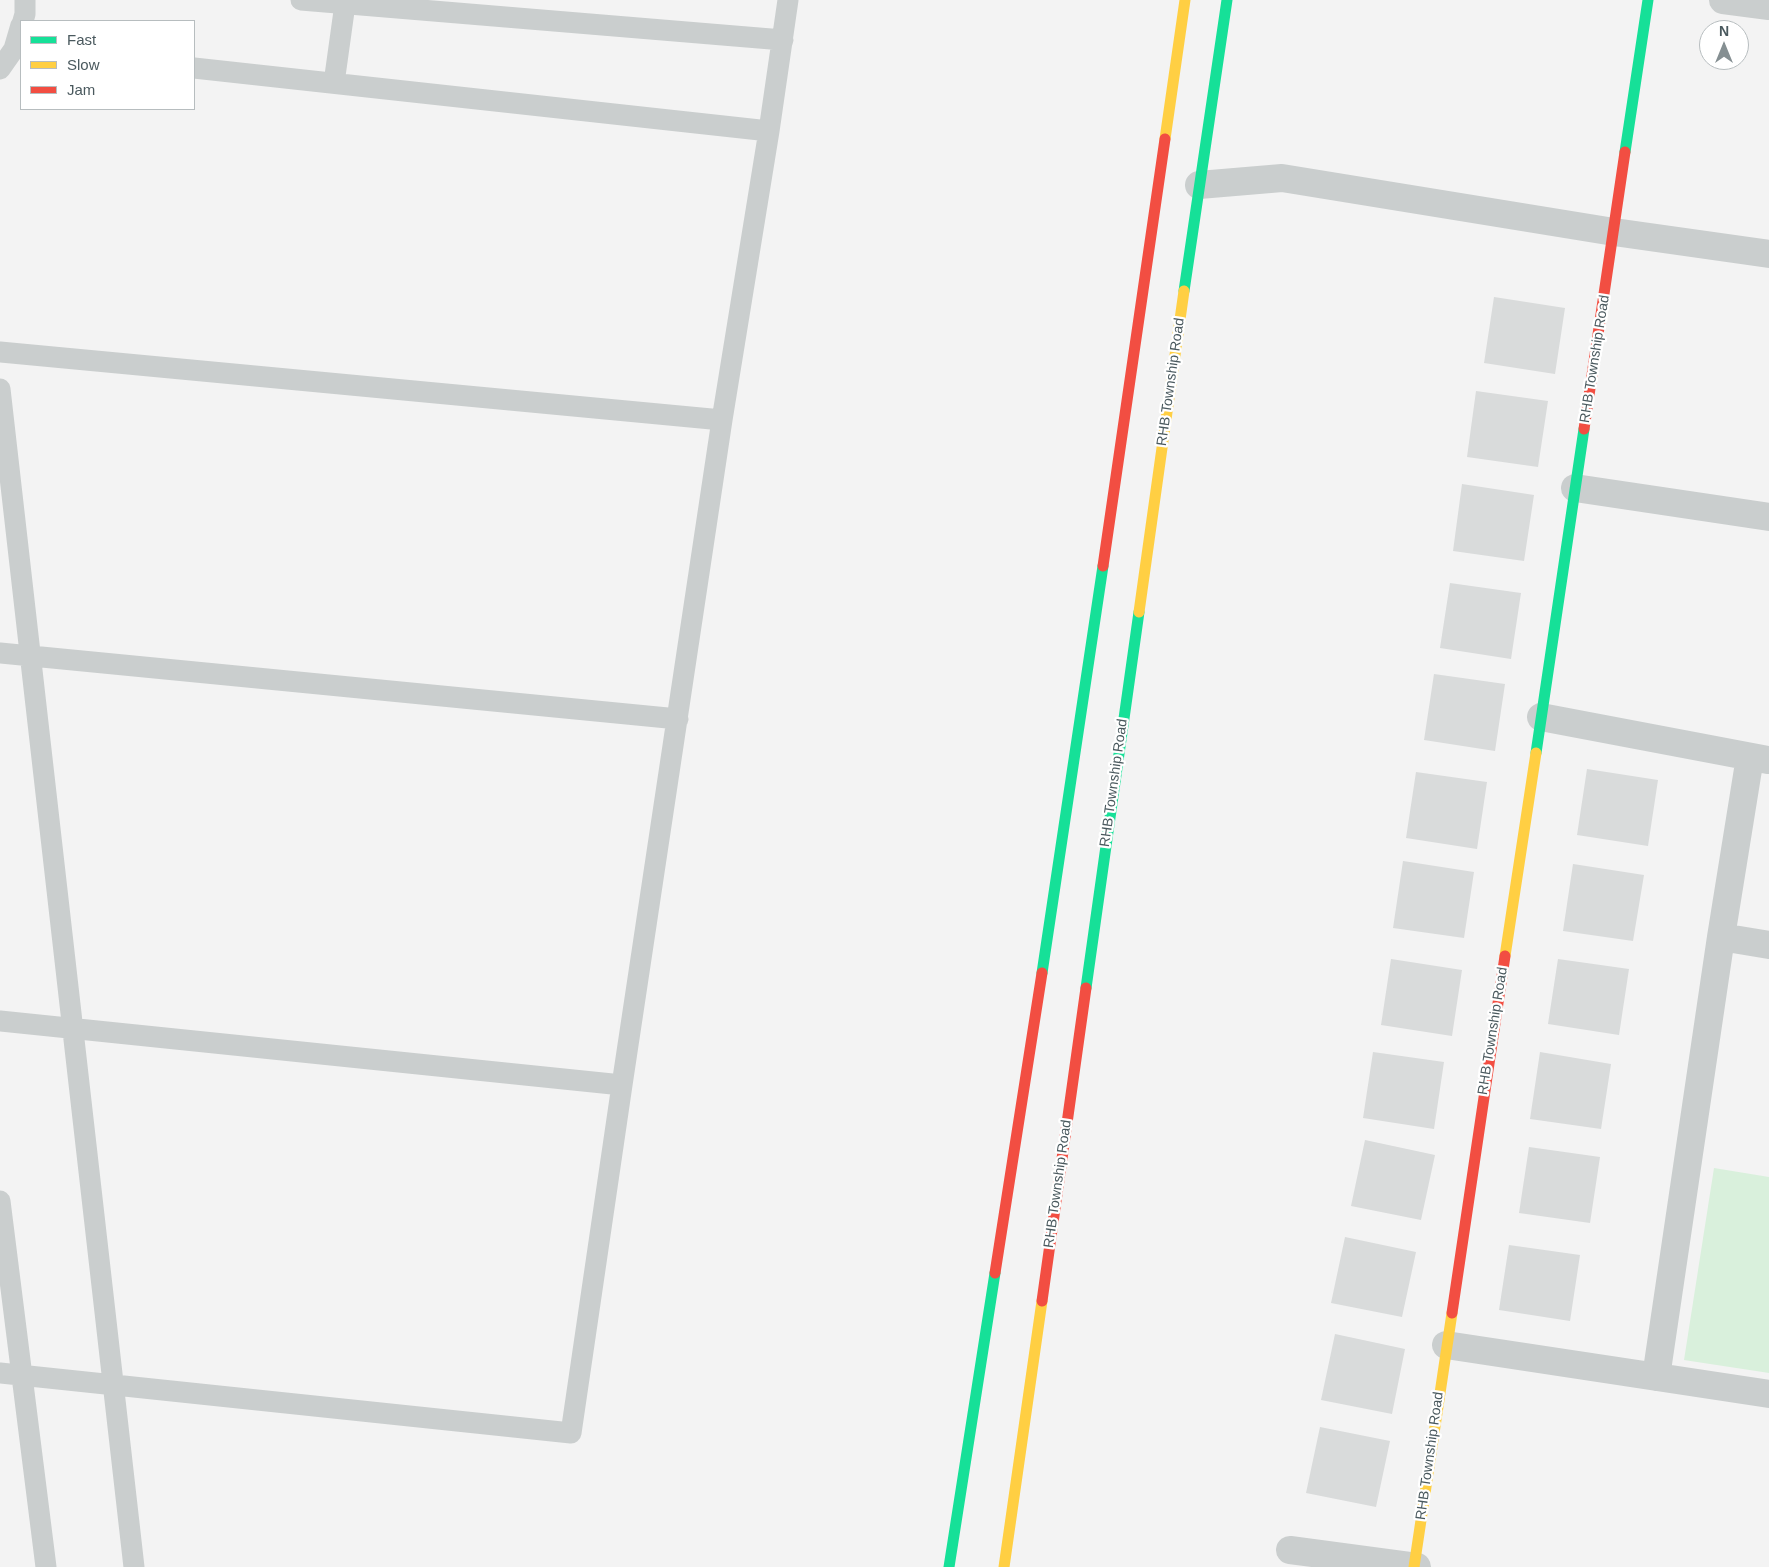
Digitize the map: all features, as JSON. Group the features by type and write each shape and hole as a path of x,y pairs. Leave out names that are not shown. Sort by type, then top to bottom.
{"street":[{"path":"949,1567 1067,813 1185,0"},
{"name":"RHB Township Road","path":"1004,1567 1199,185 1227,0"},
{"name":"RHB Township Road","path":"1290,1550 1415,1567 1446,1345 1648,0"},
{"path":"1723,0 1769,6"},
{"path":"1199,185 1282,178 1614,232 1769,254"},
{"path":"1575,488 1769,517"},
{"path":"1541,717 1760,759 1721,937 1656,1377"},
{"path":"1721,937 1769,945"},
{"path":"1446,1345 1769,1394"}],"lane":[{"path":"23,20 25,0"},
{"path":"301,0 783,40"},
{"path":"0,1373 571,1433 722,420 769,131 788,0"},
{"path":"334,84 345,4"},
{"path":"0,69 18,49 20,34"},
{"path":"195,68 769,131"},
{"path":"0,352 722,420"},
{"path":"0,389 134,1567"},
{"path":"0,654 678,719"},
{"path":"0,1021 622,1085"},
{"path":"0,1201 46,1567"}],"green space":[{"path":"1714,1168 1769,1177 1769,1373 1684,1360"}],"building":[{"path":"1494,297 1565,308 1555,374 1484,363"},
{"path":"1476,391 1548,401 1538,467 1467,457"},
{"path":"1462,484 1534,495 1524,561 1453,551"},
{"path":"1450,583 1521,593 1511,659 1440,648"},
{"path":"1434,674 1505,684 1495,751 1424,740"},
{"path":"1587,769 1658,780 1648,846 1577,835"},
{"path":"1416,772 1487,782 1477,849 1406,838"},
{"path":"1403,861 1474,872 1464,938 1393,928"},
{"path":"1573,864 1644,875 1633,941 1563,931"},
{"path":"1391,959 1462,970 1452,1036 1381,1025"},
{"path":"1558,959 1629,969 1619,1035 1548,1024"},
{"path":"1373,1052 1444,1062 1434,1129 1363,1118"},
{"path":"1540,1052 1611,1064 1601,1129 1530,1119"},
{"path":"1365,1140 1435,1155 1421,1220 1351,1206"},
{"path":"1529,1147 1600,1157 1590,1223 1519,1213"},
{"path":"1345,1237 1416,1252 1402,1317 1331,1303"},
{"path":"1509,1245 1580,1255 1570,1321 1499,1310"},
{"path":"1335,1334 1405,1349 1392,1414 1321,1400"},
{"path":"1320,1427 1390,1441 1376,1507 1306,1493"}],"traffic: fast":[{"path":"1184,291 1227,0"},
{"path":"1625,152 1648,0"},
{"path":"1536,753 1584,429"},
{"path":"1042,973 1103,566"},
{"path":"1086,988 1139,612"},
{"path":"949,1567 995,1273"}],"traffic: slow":[{"path":"1165,139 1185,0"},
{"path":"1139,612 1184,291"},
{"path":"1505,956 1536,753"},
{"path":"1004,1567 1042,1301"},
{"path":"1414,1567 1452,1313"}],"traffic: jam":[{"path":"1103,566 1165,139"},
{"path":"1584,429 1625,152"},
{"path":"1452,1313 1505,956"},
{"path":"995,1273 1042,973"},
{"path":"1042,1301 1086,988"}]}
